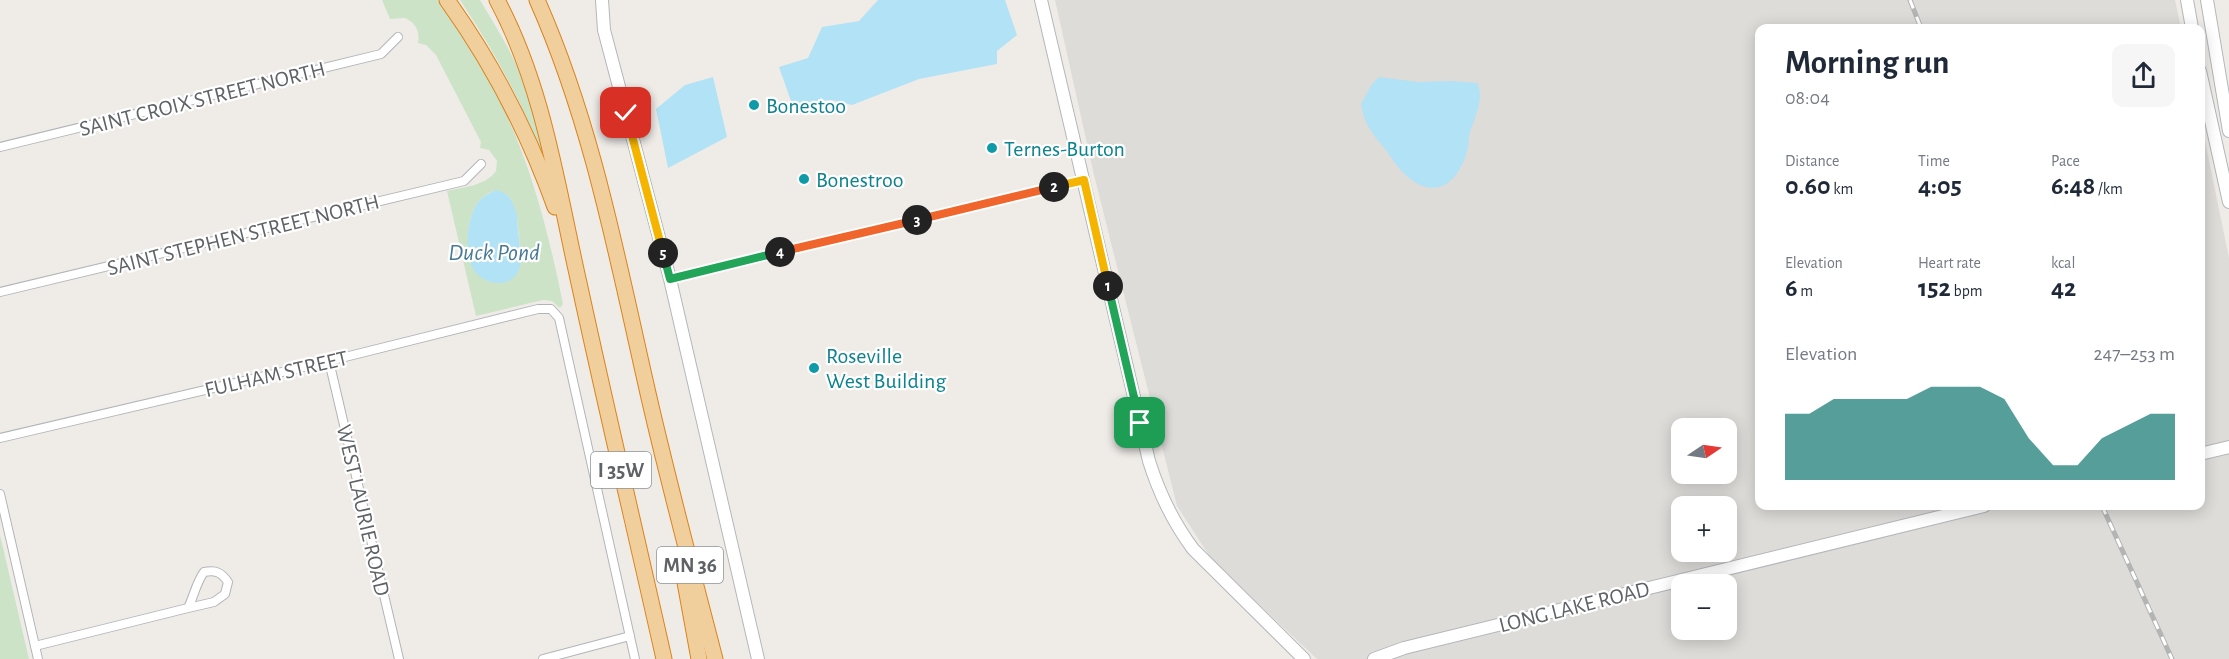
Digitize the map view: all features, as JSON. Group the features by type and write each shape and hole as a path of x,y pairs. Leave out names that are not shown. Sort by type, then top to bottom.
{"highway":[{"path":"447,0 488,61 526,134 557,210 578,281"},
{"name":"I 35W","path":"497,0 520,50 549,140 578,281 664,659"},
{"name":"I 35W","path":"537,0 569,78 607,209 665,471 699,659"},
{"name":"MN 36","path":"665,471 715,659"}],"street":[{"path":"602,0 604,30 670,279 758,659"},
{"path":"1041,0 1149,461 1158,488 1179,531 1193,549 1304,659"},
{"path":"2187,0 2191,24"},
{"path":"2207,0 2229,131"},
{"name":"SAINT CROIX STREET NORTH","path":"0,147 381,54 398,37"},
{"path":"2221,90 2205,93 2229,202"},
{"name":"SAINT STEPHEN STREET NORTH","path":"0,292 464,180 481,164"},
{"path":"670,279 1084,180"},
{"name":"FULHAM STREET","path":"0,438 329,361 538,309 551,309 559,318 630,636"},
{"name":"WEST LAURIE ROAD","path":"329,361 399,659"},
{"path":"2205,453 2229,447"},
{"path":"0,494 38,659"},
{"name":"LONG LAKE ROAD","path":"1374,659 1404,648 1968,510"},
{"path":"35,646 214,602 225,594 228,582 222,573 204,572 198,580 196,593 188,608"},
{"path":"543,659 630,636 635,659"}],"shaded area":[{"path":"1055,0 2175,0 2180,24 1755,24 1755,510 2205,510 2205,141 2229,258 2229,659 1317,659 1214,563 1177,506 1094,175"}],"green space":[{"path":"382,0 438,0 485,72 519,144 532,181 554,261 563,304 560,308 552,301 543,300 476,316 447,191 486,180 496,171 497,161 489,150 480,148 481,142 436,55 426,45 418,43 418,31 412,22 405,18 390,19","holes":["495,190 510,198 514,206 520,249 516,275 469,257 472,214 481,199"]},
{"path":"460,0 480,0 507,45 528,95 546,159 506,77"},
{"path":"0,535 29,659 0,659"}],"water":[{"path":"878,0 1005,0 1017,35 997,51 997,64 919,79 852,105 831,100 792,104 779,67 808,58 822,27 859,21"},
{"path":"713,77 727,137 668,168 656,109 685,85"},
{"path":"1379,77 1418,82 1477,83 1480,101 1470,132 1467,152 1459,171 1441,187 1431,188 1420,185 1410,178 1399,169 1371,131 1364,118 1361,104 1372,84"},
{"name":"Duck Pond","path":"495,190 504,193 514,206 517,215 520,256 517,273 512,279 499,283 479,276 468,254 469,224 472,214 481,199"}],"railway":[{"path":"1910,0 1919,24"},
{"path":"2104,510 2172,659"}],"place":[{"name":"Bonestoo","path":"754,105"},
{"name":"Ternes-Burton","path":"992,148"},
{"name":"Bonestroo","path":"804,179"},
{"name":"Roseville West Building","path":"814,368"}],"route":[{"path":"626,113 670,279 1084,180 1140,423"}]}
